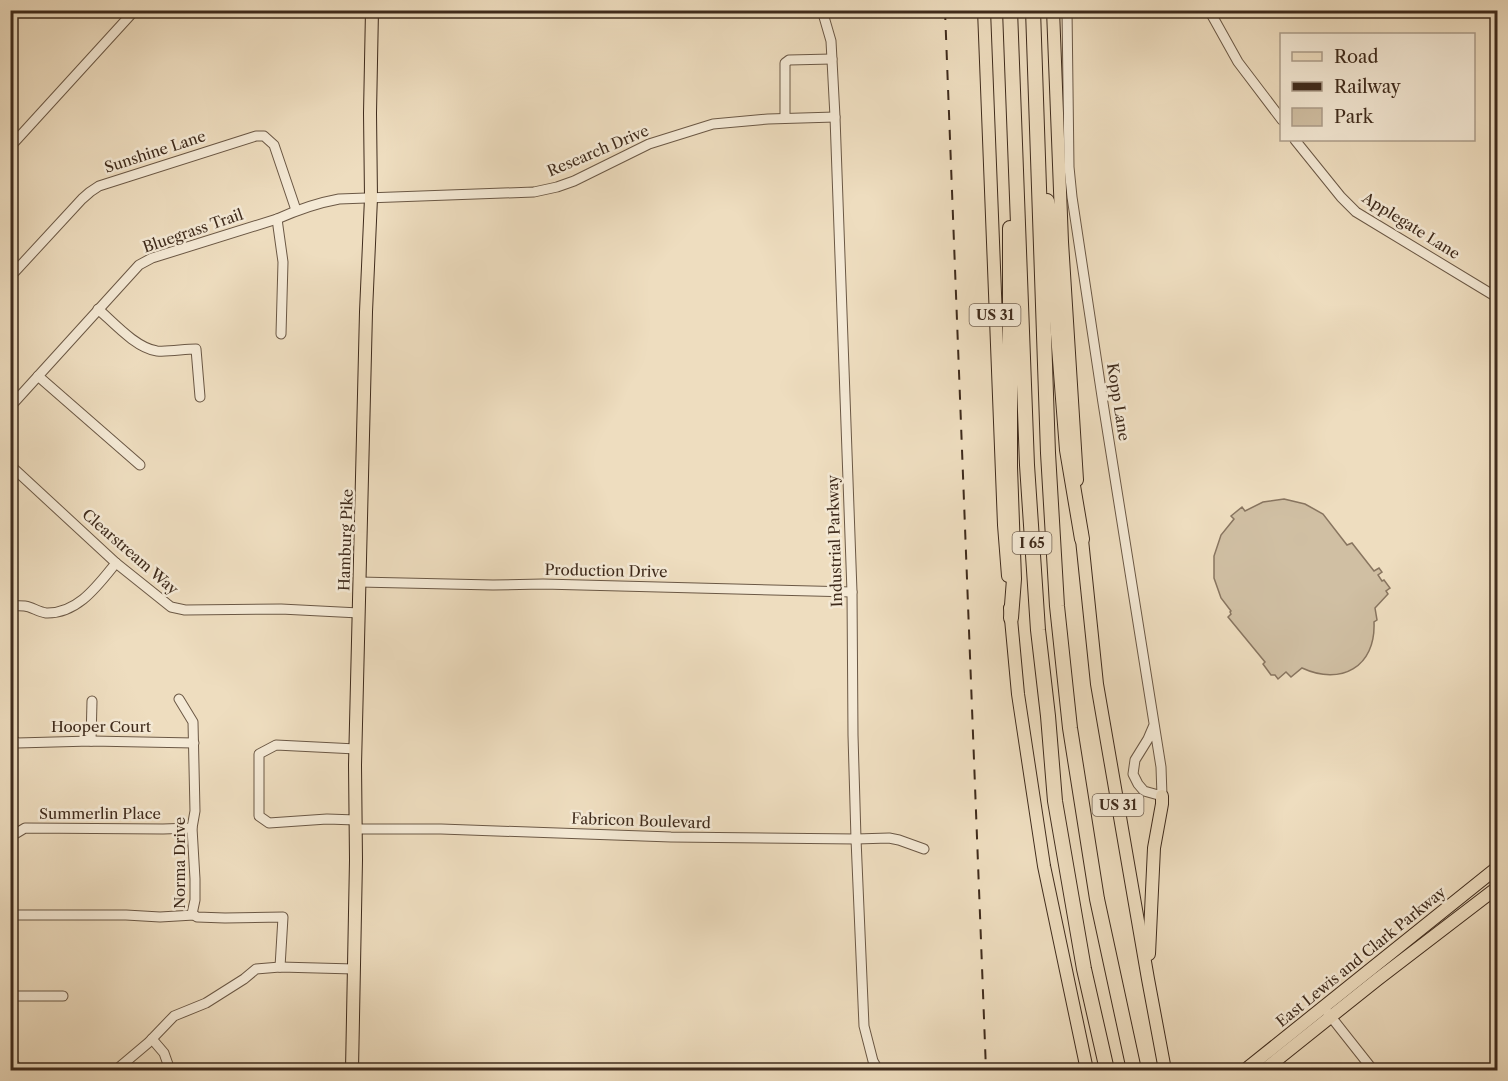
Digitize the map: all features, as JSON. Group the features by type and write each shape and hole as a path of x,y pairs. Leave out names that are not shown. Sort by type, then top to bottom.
{"highway":[{"name":"I 65","path":"1010,10 1030,517 1038,630 1055,801 1084,969 1107,1071"},
{"name":"I 65","path":"1033,10 1048,453 1056,594 1070,728 1097,899 1134,1071"},
{"path":"1038,179 1048,205 1067,450 1082,538"},
{"path":"1011,618 1014,579 1010,456 1010,227 1017,204"}],"main road":[{"name":"Hamburg Pike","path":"352,1071 359,582 371,198 372,10"},
{"name":"US 31","path":"984,10 1004,525 1018,694 1044,866 1087,1071"},
{"name":"US 31","path":"1053,10 1062,242 1079,504 1097,684 1165,1068"},
{"path":"1148,979 1154,848 1162,796"},
{"name":"East Lewis and Clark Parkway","path":"1267,1070 1327,1012 1497,867"},
{"name":"East Lewis and Clark Parkway","path":"1245,1071 1497,887"}],"street":[{"path":"10,147 135,10"},
{"name":"Industrial Parkway","path":"822,10 831,40 835,117 852,592 856,839 864,1026 873,1061 878,1071"},
{"name":"Kopp Lane","path":"1067,10 1069,166 1072,197 1161,767 1162,796"},
{"path":"1209,10 1238,62 1280,119"},
{"path":"785,118 785,63 789,60 832,59"},
{"name":"Research Drive","path":"371,198 534,192 574,181 649,144 713,124 785,118 835,117"},
{"name":"Sunshine Lane","path":"10,277 82,199 99,186 256,136 264,135 274,145 296,210"},
{"name":"Applegate Lane","path":"1296,141 1356,212 1497,298"},
{"name":"Bluegrass Trail","path":"10,407 139,265 152,258 277,219 296,210 339,199 371,198"},
{"path":"277,219 283,262 281,334"},
{"path":"98,309 125,334 156,351 196,349 200,397"},
{"path":"38,376 140,465"},
{"name":"Clearstream Way","path":"10,465 116,563 171,607 185,610 281,609 359,613"},
{"path":"10,606 20,605 46,613 71,608 90,593 116,563"},
{"name":"Production Drive","path":"359,582 852,592"},
{"name":"Norma Drive","path":"179,699 193,722 195,811 192,828 195,900 192,914 197,917 225,918 283,916 280,967"},
{"path":"91,741 92,701"},
{"path":"1154,725 1134,760 1133,774 1144,791 1162,796"},
{"name":"Hooper Court","path":"10,737 17,743 91,741 194,743"},
{"name":"Fabricon Boulevard","path":"356,749 276,745 260,754 259,816 269,822 327,819 356,824 441,829 664,837 889,838 924,849"},
{"name":"Summerlin Place","path":"10,837 25,828 192,828"},
{"path":"10,915 160,917 194,915"},
{"path":"116,1071 174,1016 206,1003 256,969 280,967 354,969"},
{"path":"10,996 63,996"},
{"path":"1327,1012 1372,1071"},
{"path":"152,1039 164,1053 170,1071"},
{"path":"10,1058 18,1071"}],"green space":[{"path":"1284,499 1305,504 1323,514 1347,545 1352,543 1374,571 1379,568 1382,572 1378,575 1390,588 1386,591 1388,594 1375,608 1377,620 1374,622 1369,651 1353,669 1330,675 1302,668 1291,677 1286,672 1278,679 1275,675 1271,675 1263,664 1265,662 1228,617 1231,611 1221,598 1214,578 1214,556 1221,535 1234,519 1231,516 1242,507 1245,511 1263,502"}],"railway":[{"path":"945,10 986,1070"}]}
